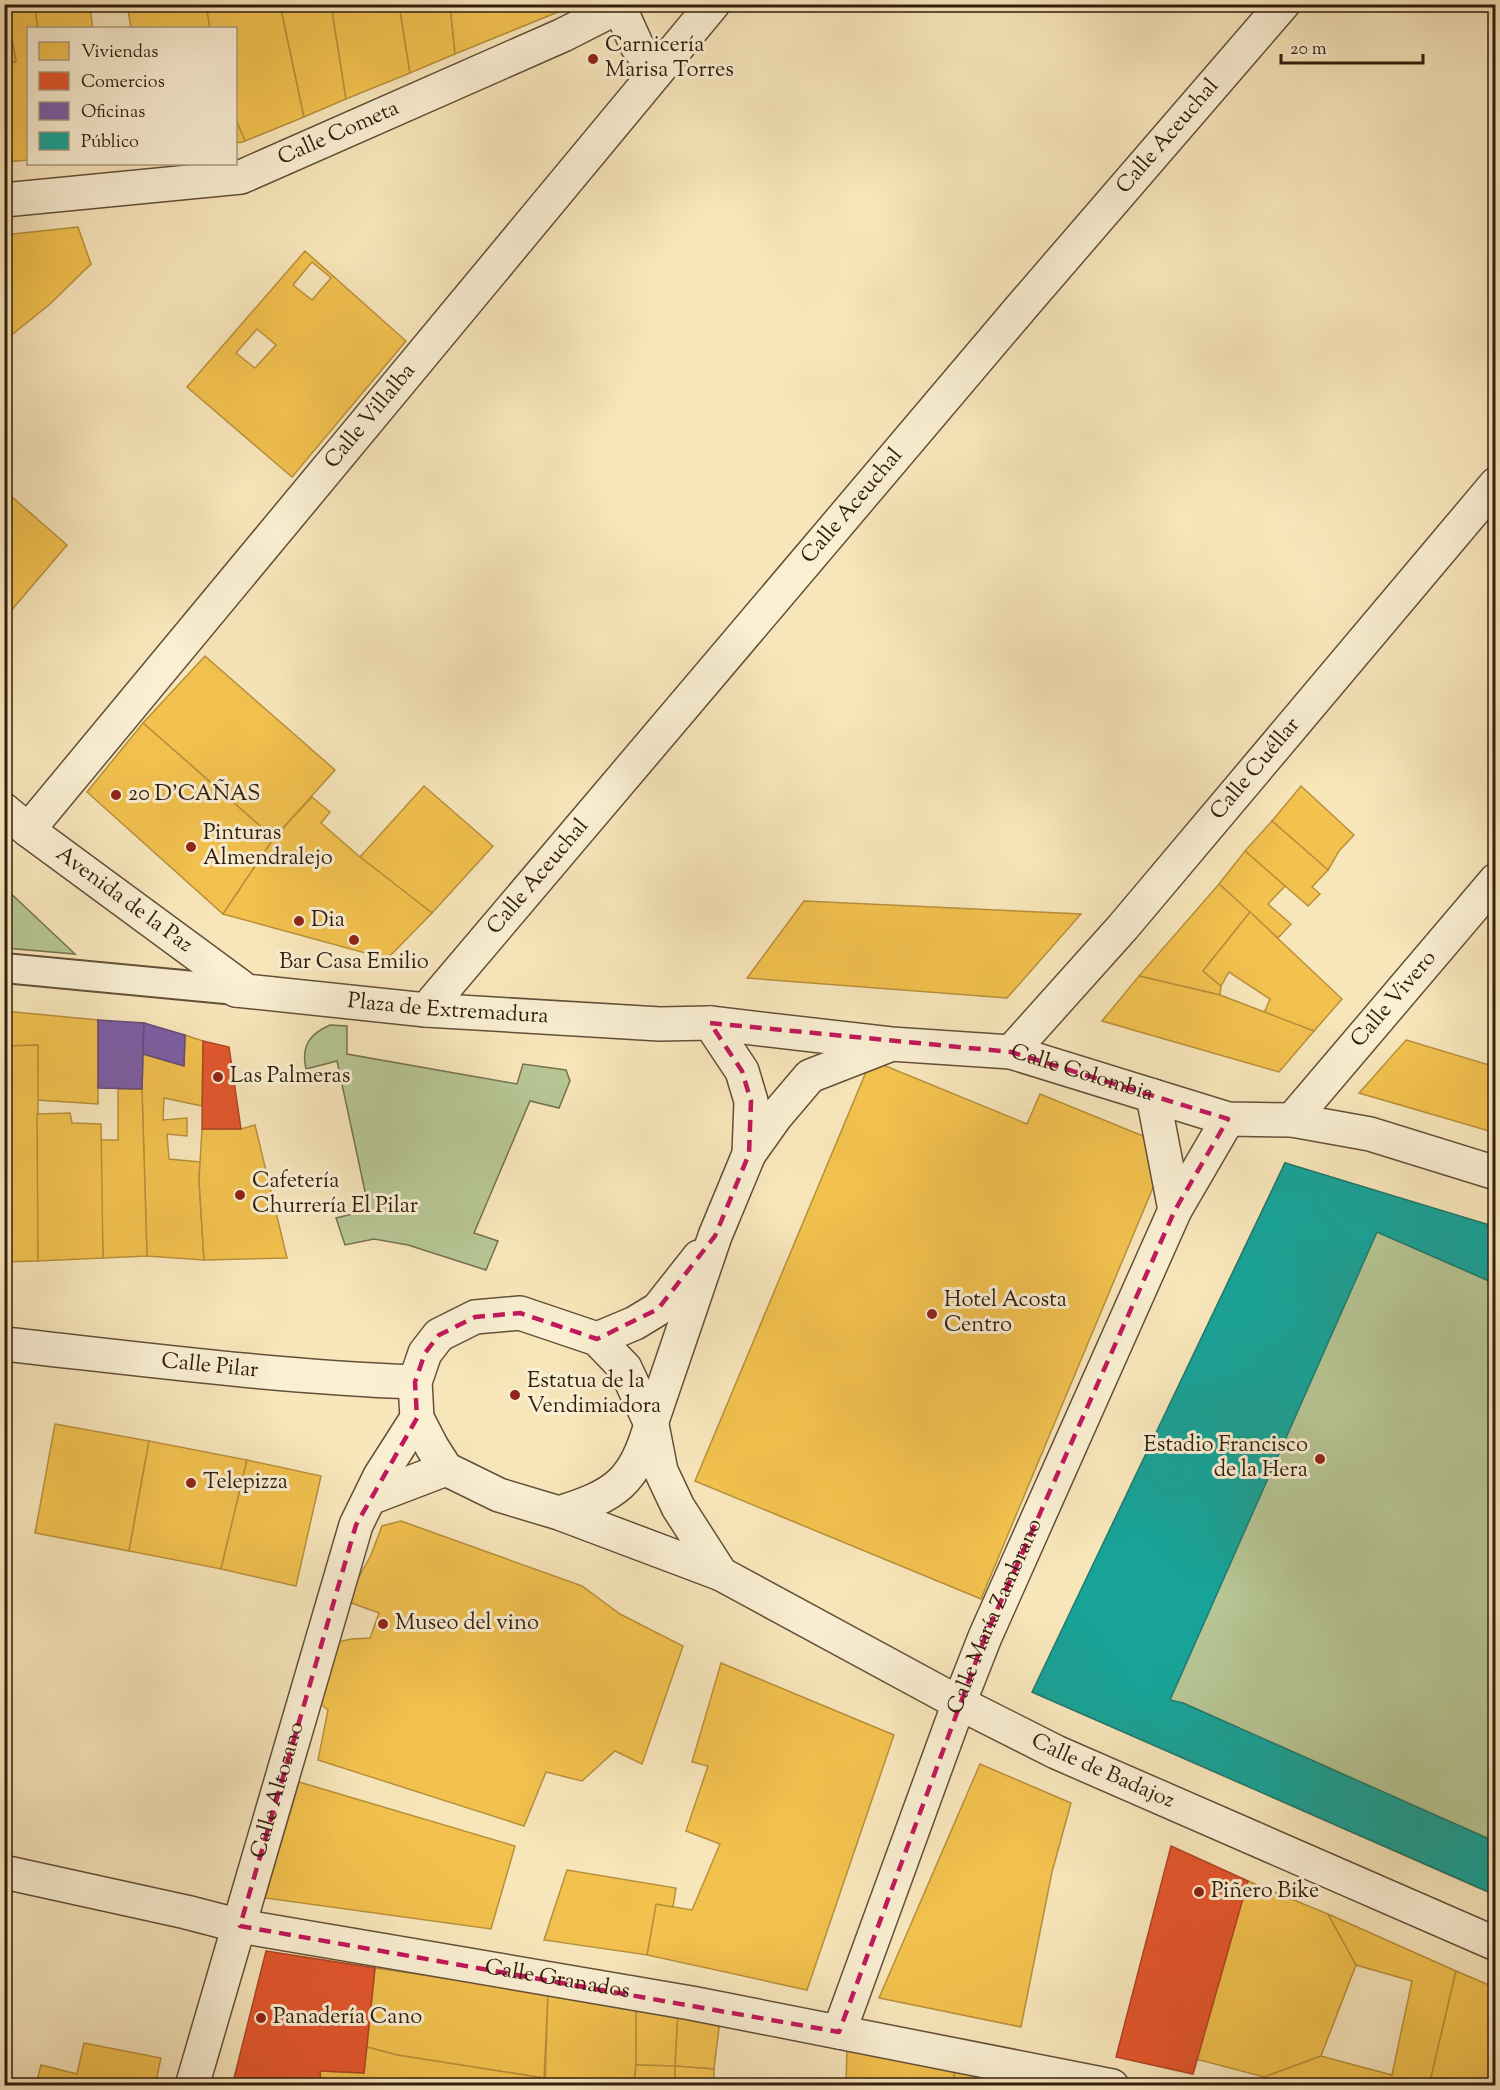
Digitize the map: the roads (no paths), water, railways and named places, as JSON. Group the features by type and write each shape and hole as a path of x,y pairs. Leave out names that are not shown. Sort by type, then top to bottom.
{"street":[{"name":"Calle Villalba","path":"16,820 713,4"},
{"name":"Calle Aceuchal","path":"426,1010 1025,303 1283,4"},
{"path":"618,6 637,46 657,71"},
{"name":"Calle Cometa","path":"4,200 241,177 563,34 618,6"},
{"name":"Calle Cuéllar","path":"1011,1052 1123,927 1496,484"},
{"name":"Avenida de la Paz","path":"16,820 240,986 236,990"},
{"name":"Calle Vivero","path":"1292,1120 1496,880"},
{"path":"4,968 236,990"},
{"name":"Plaza de Extremadura","path":"236,990 426,1010 660,1024"},
{"path":"710,1023 742,1071 751,1101 749,1155"},
{"name":"Calle Colombia","path":"660,1024 710,1023 891,1044 1011,1052 1228,1119 1292,1120 1370,1134 1496,1173"},
{"path":"559,1513 593,1503 623,1483 643,1452 715,1236 749,1155 776,1116 810,1076 891,1044"},
{"path":"1153,1096 1175,1210"},
{"name":"Calle María Zambrano","path":"839,2032 985,1637 1175,1210 1228,1119"},
{"path":"597,1339 635,1323 658,1309 715,1236"},
{"name":"Calle de Badajoz","path":"721,1574 669,1489 661,1471 651,1424 625,1368 597,1339 520,1313 475,1317 439,1335 425,1353 415,1382 417,1418 446,1469 498,1495 559,1513 721,1574 959,1703 1056,1752 1496,1944"},
{"name":"Calle Pilar","path":"4,1344 287,1374 415,1382"},
{"name":"Calle Altozano","path":"192,2085 356,1525 380,1476 417,1418"},
{"path":"370,1498 446,1469"},
{"name":"Calle Granados","path":"4,1872 240,1926 679,2001 1112,2085"}],"place":[{"name":"Carnicería Marisa Torres","path":"593,59"},
{"name":"20 D'CAÑAS","path":"116,795"},
{"name":"Pinturas Almendralejo","path":"191,847"},
{"name":"Dia","path":"299,921"},
{"name":"Bar Casa Emilio","path":"354,940"},
{"name":"Las Palmeras","path":"218,1077"},
{"name":"Cafetería Churrería El Pilar","path":"240,1195"},
{"name":"Hotel Acosta Centro","path":"932,1314"},
{"name":"Estatua de la Vendimiadora","path":"515,1395"},
{"name":"Estadio Francisco de la Hera","path":"1320,1459"},
{"name":"Telepizza","path":"191,1483"},
{"name":"Museo del vino","path":"383,1624"},
{"name":"Piñero Bike","path":"1199,1892"},
{"name":"Panadería Cano","path":"261,2018"}]}
